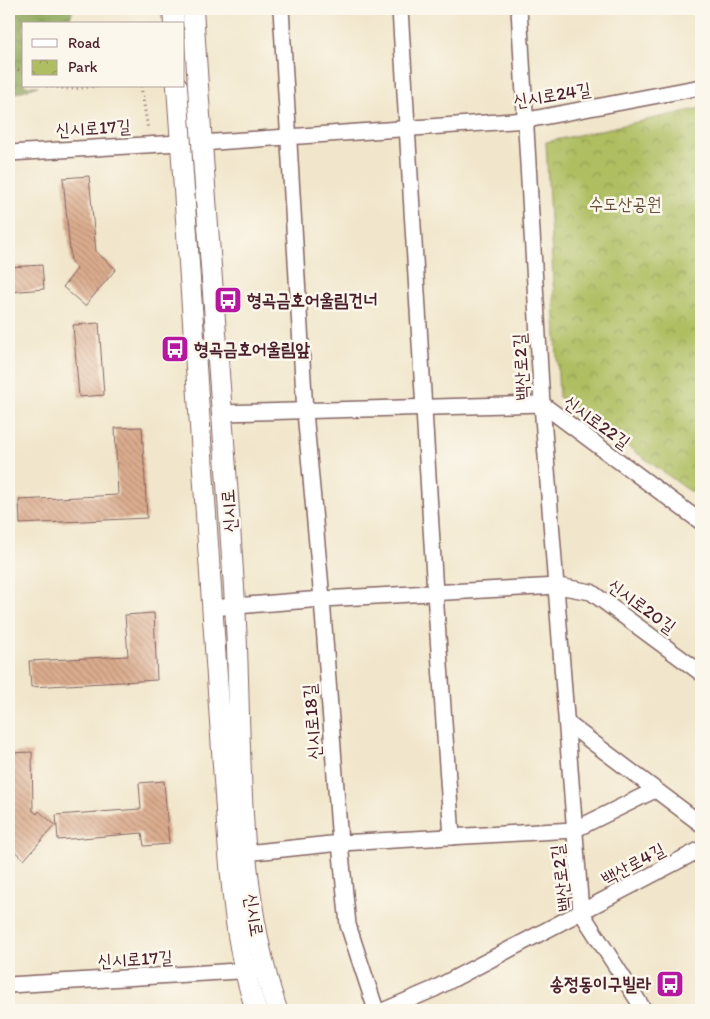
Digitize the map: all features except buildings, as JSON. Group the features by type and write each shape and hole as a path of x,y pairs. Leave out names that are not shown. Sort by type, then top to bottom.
{"street":[{"path":"173,9 174,22"},
{"name":"신시로","path":"193,9 235,607 245,853 263,969 277,1010"},
{"path":"281,9 305,412 322,598"},
{"path":"400,9 435,593 452,837"},
{"name":"백산로2길","path":"519,9 527,120 542,404 558,586 581,912 644,1010"},
{"name":"신시로24길","path":"201,144 527,120 701,87"},
{"name":"신시로","path":"177,88 179,144 231,884 236,934 243,972 256,1010"},
{"name":"신시로17길","path":"9,153 150,144 179,144"},
{"name":"신시로22길","path":"222,414 424,406 542,404 701,522"},
{"name":"신시로20길","path":"211,608 322,598 558,586 591,592 701,673"},
{"name":"신시로18길","path":"322,598 348,925 376,1010"},
{"path":"567,723 701,824"},
{"path":"245,853 340,843 574,830 655,790"},
{"name":"백산로4길","path":"581,912 701,849"},
{"path":"386,1010 434,989 581,912"},
{"name":"신시로17길","path":"9,985 243,972 263,969"}],"path":[{"path":"9,65 22,72"},
{"path":"61,88 79,88"},
{"path":"141,88 150,144"}],"green space":[{"path":"9,9 73,9 69,22 22,22 22,88 32,88 9,95"},
{"name":"수도산공원","path":"701,108 701,499 559,397 546,142"}],"place":[{"name":"형곡금호어울림건너","path":"228,300"},
{"name":"형곡금호어울림앞","path":"175,349"},
{"name":"송정동이구빌라","path":"670,984"}]}
